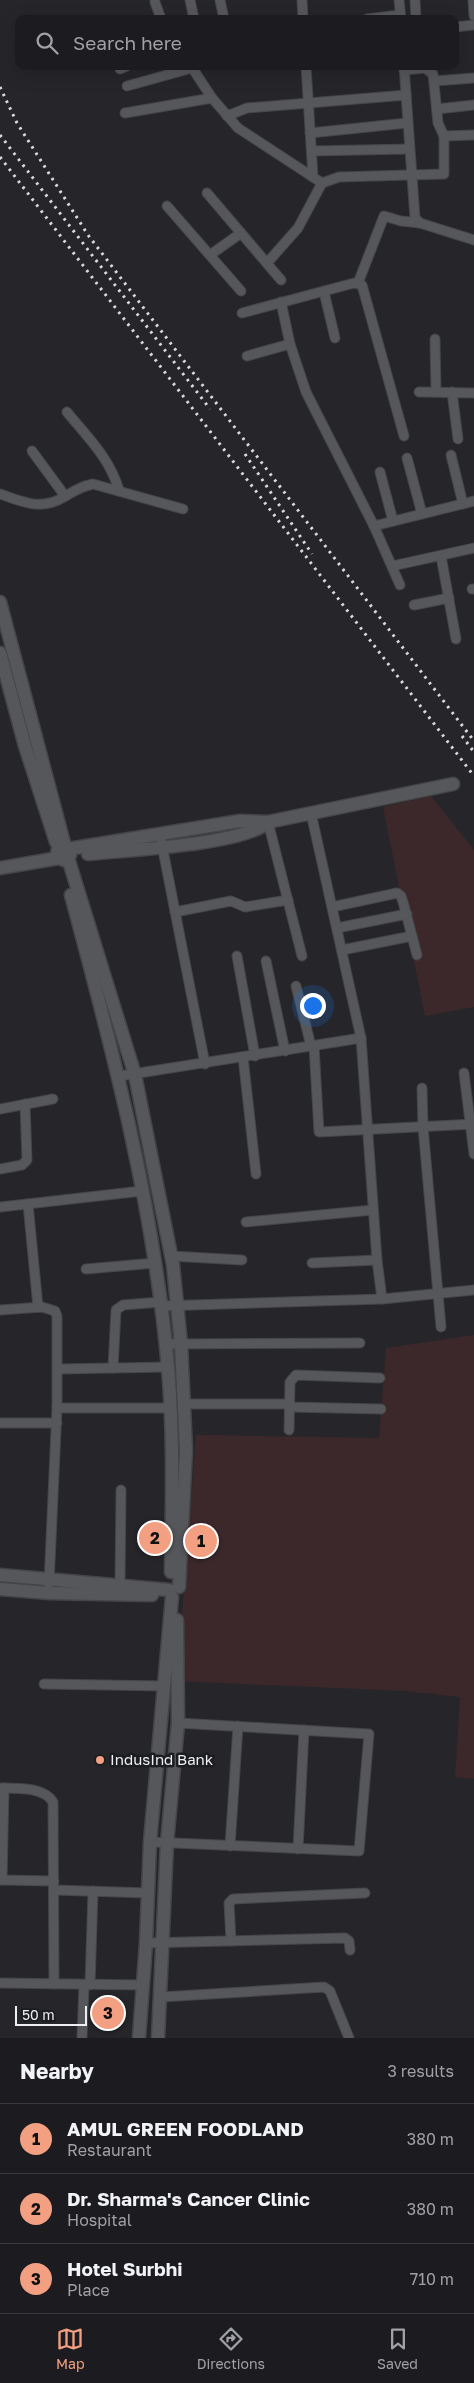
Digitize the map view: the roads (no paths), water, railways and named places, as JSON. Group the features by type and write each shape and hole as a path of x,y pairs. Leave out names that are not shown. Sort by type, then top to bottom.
{"street":[{"path":"190,0 193,15"},
{"path":"220,0 223,15"},
{"path":"302,0 303,15"},
{"path":"399,0 400,15"},
{"path":"415,0 416,15"},
{"path":"474,0 474,16"},
{"path":"155,2 160,15"},
{"path":"459,27 474,25"},
{"path":"127,86 181,70"},
{"path":"193,70 212,98 238,128 322,183"},
{"path":"306,70 313,177"},
{"path":"404,70 413,210 415,218 420,223"},
{"path":"267,263 298,228 322,183 339,177 444,174 444,136 438,123 434,81 430,70"},
{"path":"434,81 474,78"},
{"path":"227,116 247,108 406,95"},
{"path":"125,113 212,98"},
{"path":"437,109 474,105"},
{"path":"310,133 407,123"},
{"path":"444,136 474,135"},
{"path":"312,151 409,148"},
{"path":"207,193 281,280"},
{"path":"167,206 241,291"},
{"path":"358,283 384,216 401,221 420,223 474,240"},
{"path":"210,255 241,233"},
{"path":"242,313 358,283"},
{"path":"358,283 364,288 404,436"},
{"path":"324,292 335,338"},
{"path":"281,302 290,344 314,411 374,526 400,585"},
{"path":"435,339 436,392"},
{"path":"247,356 290,344"},
{"path":"418,392 474,393"},
{"path":"452,392 458,439"},
{"path":"67,412 106,459 113,470 119,490"},
{"path":"32,451 65,496"},
{"path":"451,456 463,504"},
{"path":"407,458 422,514"},
{"path":"380,472 393,521"},
{"path":"0,494 19,502 40,506 65,496 85,485 93,484 183,509"},
{"path":"374,526 474,501"},
{"path":"392,566 474,548"},
{"path":"441,556 456,639"},
{"path":"414,605 449,598"},
{"path":"0,602 120,1076 155,1263 168,1367 174,1450 173,1592 178,1723 167,1843 164,1943 158,2038"},
{"path":"0,653 25,746 63,853 135,1074 171,1256 178,1305 186,1450 150,1842 146,1944 139,2038"},
{"path":"0,859 161,841 240,821 268,822 453,784"},
{"path":"311,813 361,1038 377,1260 382,1299"},
{"path":"268,822 302,956"},
{"path":"161,841 205,1064"},
{"path":"0,868 63,853"},
{"path":"332,907 397,893 402,896 417,955"},
{"path":"174,912 231,901 245,907 288,900"},
{"path":"337,928 407,914"},
{"path":"342,950 412,936"},
{"path":"237,956 255,1056"},
{"path":"266,961 285,1050"},
{"path":"296,986 312,1046 319,1132 472,1124"},
{"path":"120,1076 361,1038"},
{"path":"243,1058 256,1174"},
{"path":"464,1073 471,1097 474,1154"},
{"path":"422,1088 423,1127 441,1327"},
{"path":"0,1109 53,1099"},
{"path":"0,1169 22,1165 27,1160 24,1104"},
{"path":"0,1208 142,1191"},
{"path":"28,1204 38,1307"},
{"path":"246,1222 373,1210"},
{"path":"171,1256 242,1260"},
{"path":"312,1263 377,1260"},
{"path":"86,1269 155,1263"},
{"path":"113,1368 116,1310 123,1306 382,1299 474,1290"},
{"path":"0,1308 49,1308 57,1316 57,1423 49,1593"},
{"path":"165,1344 360,1343"},
{"path":"58,1368 168,1367"},
{"path":"289,1430 290,1382 296,1375 380,1378"},
{"path":"184,1404 290,1405 381,1409"},
{"path":"57,1408 171,1408"},
{"path":"0,1423 57,1423"},
{"path":"120,1584 121,1490"},
{"path":"0,1576 120,1584 173,1592"},
{"path":"0,1589 49,1593 173,1592"},
{"path":"44,1684 164,1686"},
{"path":"150,1842 359,1851 369,1734 178,1723"},
{"path":"230,1846 238,1726"},
{"path":"298,1849 304,1730"},
{"path":"54,1984 54,1885 53,1802 47,1794 2,1788 1,1880 54,1885 94,1891 148,1893"},
{"path":"82,2038 94,1891"},
{"path":"232,1941 229,1903 233,1899 365,1893"},
{"path":"146,1944 345,1938 349,1941 350,1950"},
{"path":"0,1983 143,1985"},
{"path":"161,1997 324,1987 330,1991 349,2038"}],"railway":[{"path":"0,87 17,123 88,235 474,741"},
{"path":"0,135 210,409"},
{"path":"0,157 474,776"},
{"path":"245,454 312,554"},
{"path":"462,736 474,752"}],"place":[{"name":"Dr. Sharma's Cancer Clinic","path":"155,1538"},
{"name":"AMUL GREEN FOODLAND","path":"201,1541"},
{"name":"IndusInd Bank","path":"100,1760"},
{"name":"Hotel Surbhi","path":"108,2013"}]}
